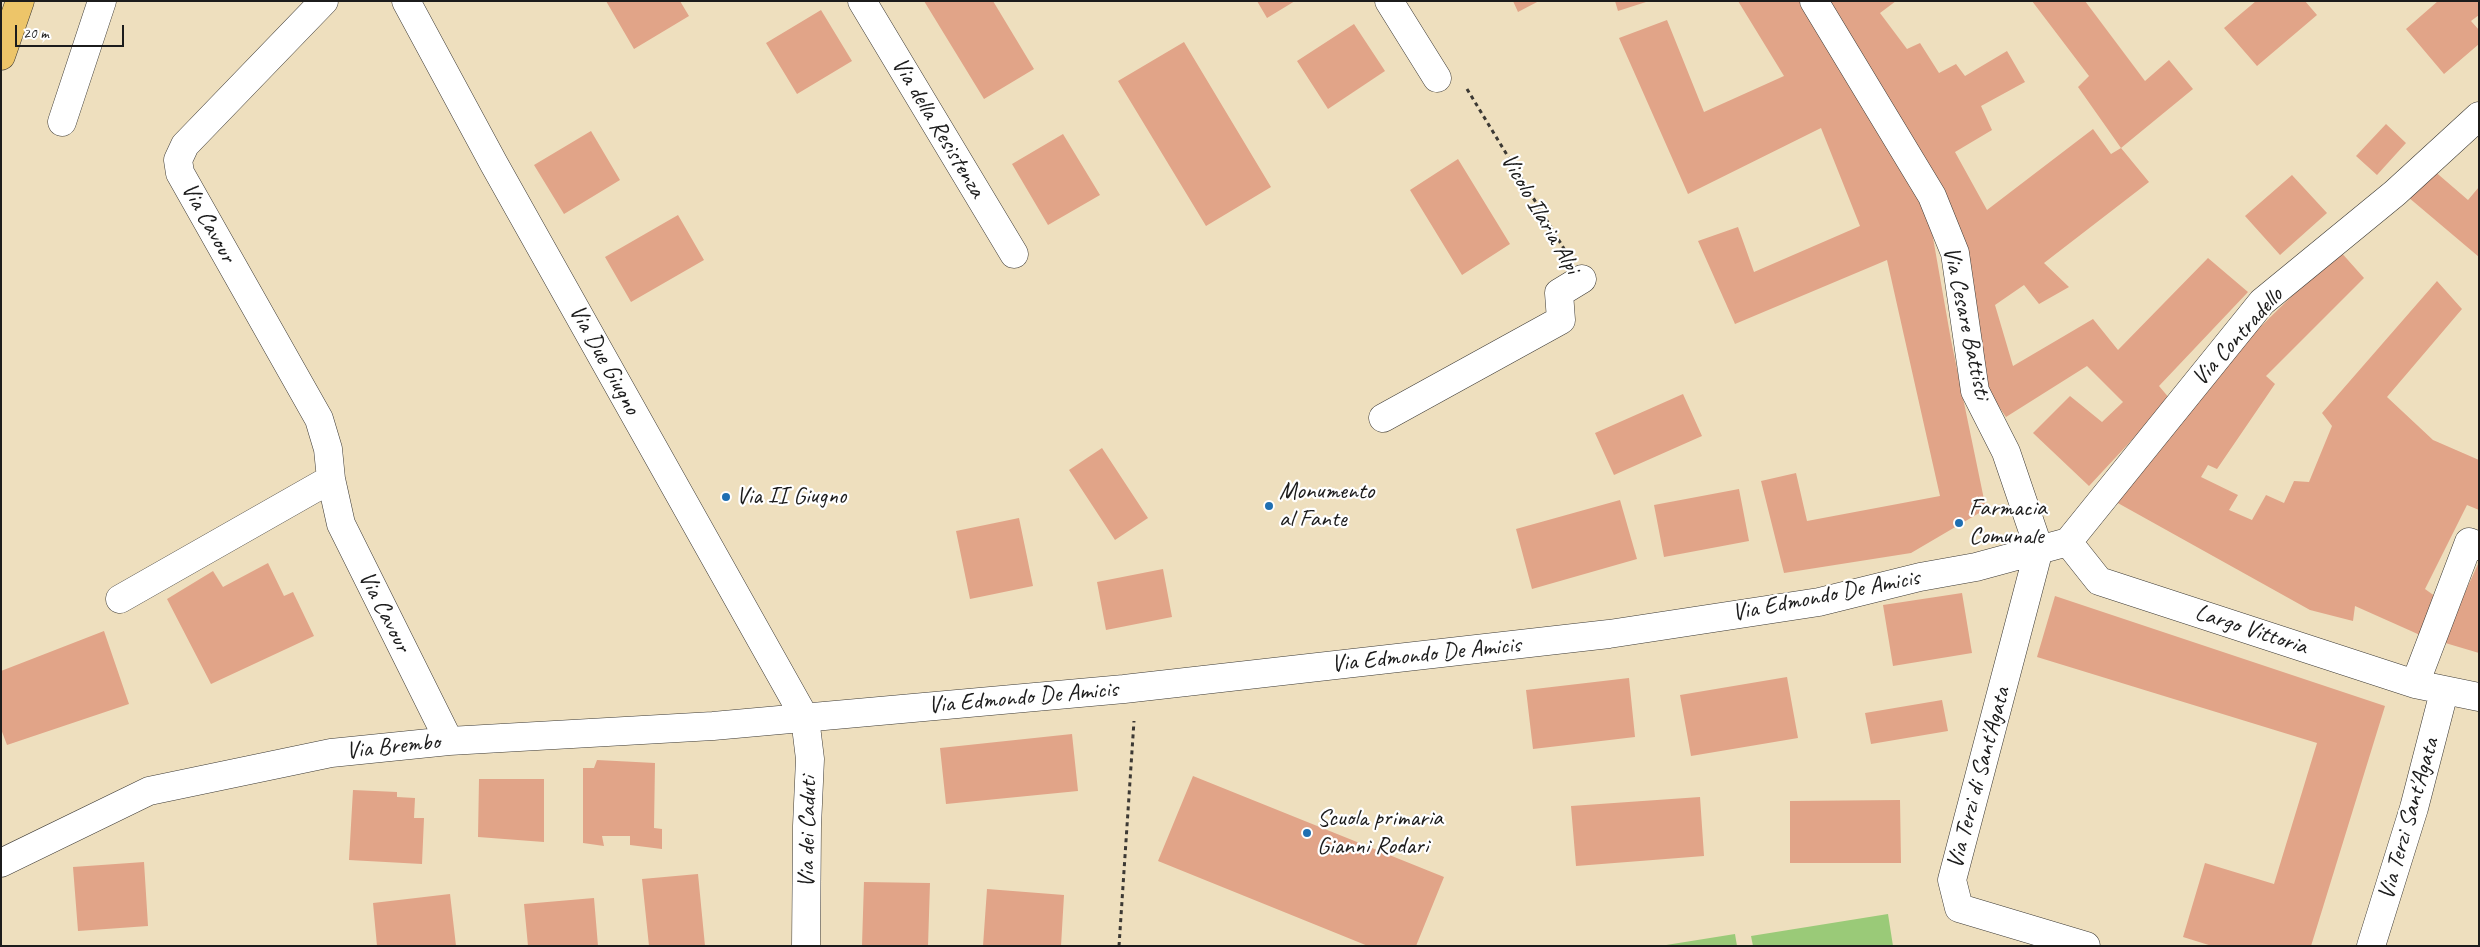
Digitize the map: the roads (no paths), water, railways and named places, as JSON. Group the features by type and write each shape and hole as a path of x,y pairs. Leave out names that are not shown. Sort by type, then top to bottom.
{"highway":[{"path":"1,56 20,1"}],"street":[{"path":"62,122 102,1"},
{"name":"Via Cavour","path":"324,1 185,145 178,160 180,173 319,419 328,449 331,479 345,532 450,741"},
{"name":"Via Due Giugno","path":"406,1 494,164 805,718"},
{"name":"Via della Resistenza","path":"862,1 1014,254"},
{"path":"1389,1 1437,78"},
{"name":"Via Cesare Battisti","path":"1814,1 1932,196 1955,253 1975,391 2006,452 2040,549"},
{"name":"Via Contradello","path":"2068,542 2262,302 2395,193 2479,116"},
{"name":"Vicolo Ilaria Alpi","path":"1383,418 1562,320 1559,293 1582,279"},
{"path":"120,599 331,479"},
{"path":"2040,549 2068,542"},
{"name":"Largo Vittoria","path":"2068,542 2099,581 2415,684 2444,692 2479,697"},
{"path":"2415,684 2469,542 2479,546"},
{"name":"Via Edmondo De Amicis","path":"805,718 1136,688 1609,634 1810,604 1920,577 1976,567 2040,549"},
{"name":"Via Terzi di Sant'Agata","path":"2040,549 1952,880 1959,908 2086,946"},
{"name":"Via Terzi Sant'Agata","path":"2371,946 2414,808 2444,692"},
{"name":"Via Brembo","path":"1,863 150,791 331,753 450,741 575,735 805,718"},
{"name":"Via dei Caduti","path":"805,718 810,759 806,826 806,946"}],"place":[{"name":"Via II Giugno","path":"726,497"},
{"name":"Monumento al Fante","path":"1269,506"},
{"name":"Farmacia Comunale","path":"1959,523"},
{"name":"Scuola primaria Gianni Rodari","path":"1307,833"}]}
